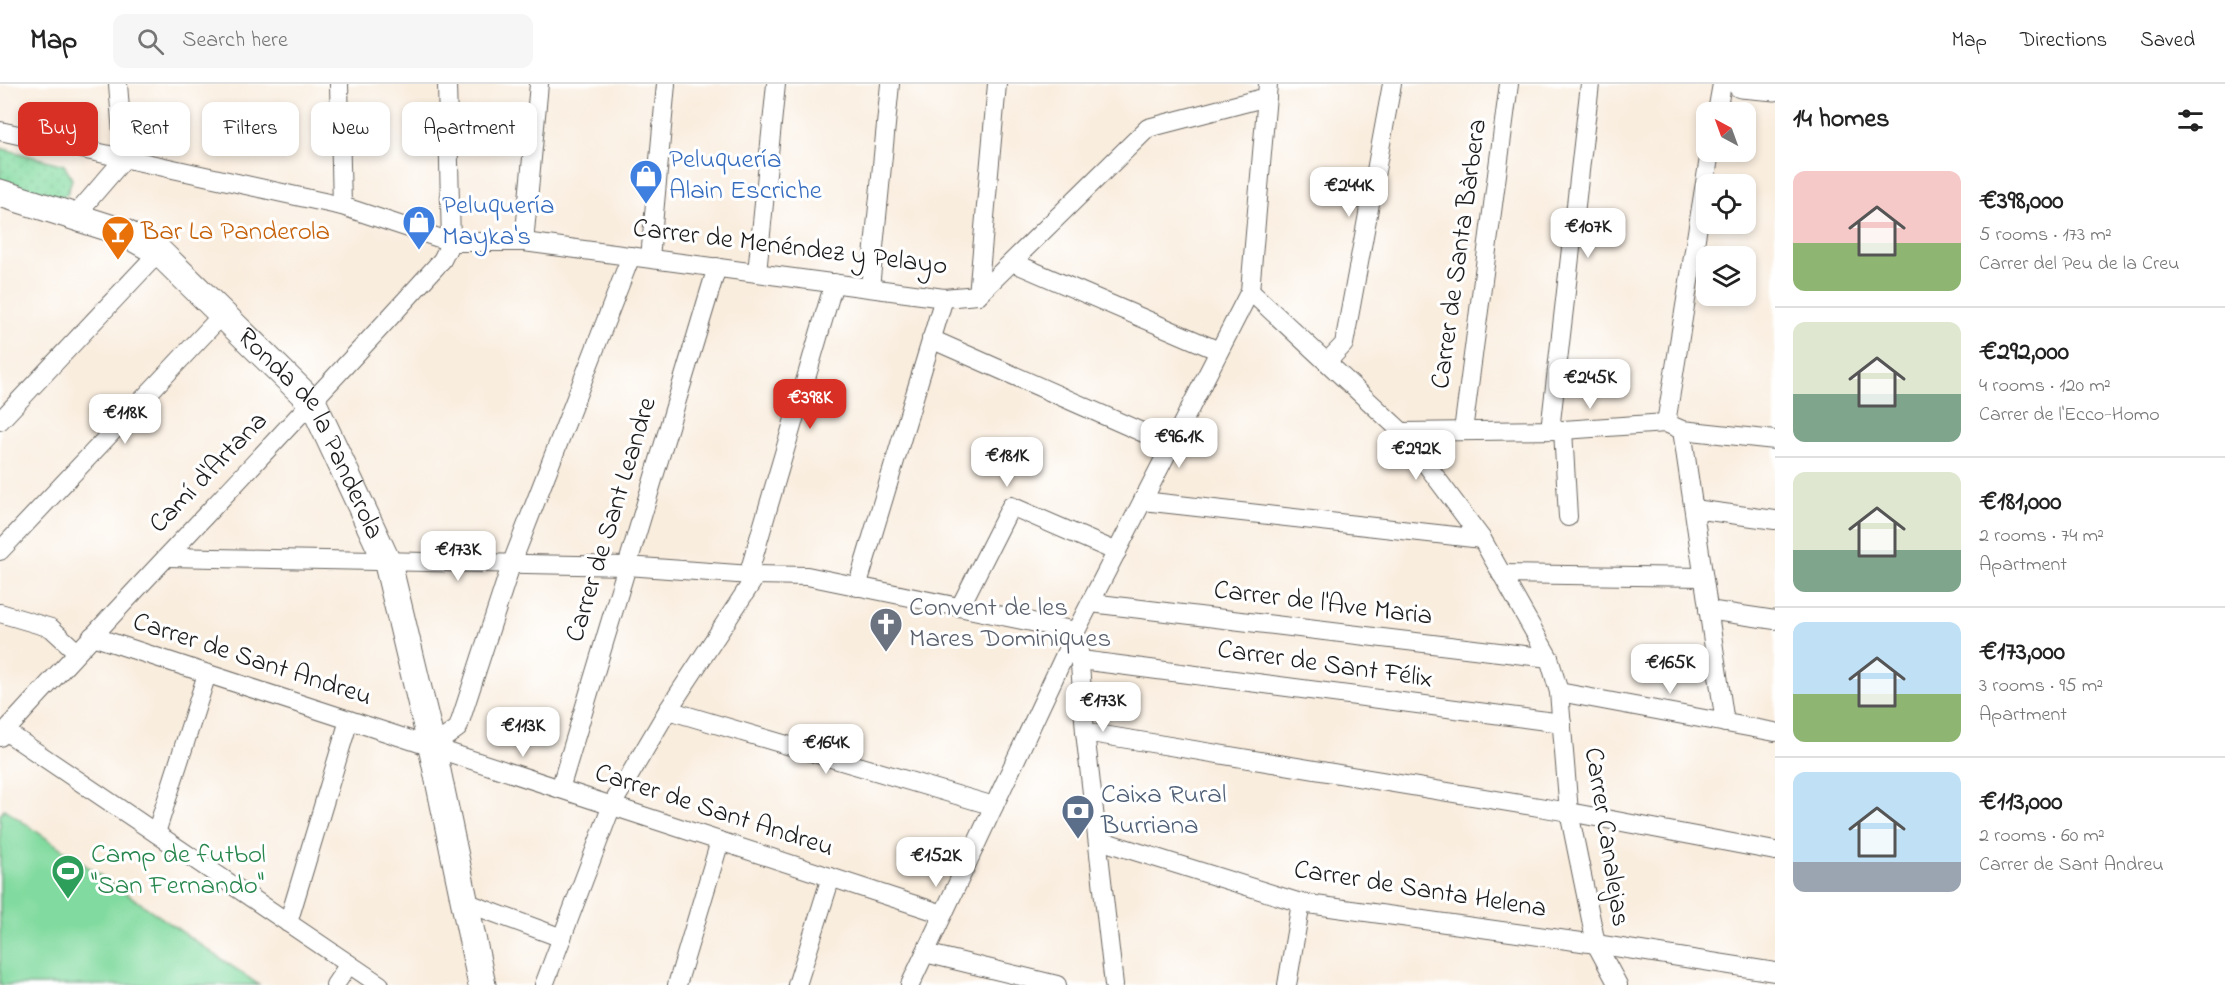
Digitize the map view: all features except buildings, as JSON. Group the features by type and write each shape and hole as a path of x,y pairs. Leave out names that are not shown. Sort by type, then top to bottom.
{"street":[{"path":"74,217 124,159 118,84"},
{"path":"339,84 342,206"},
{"path":"447,84 451,242"},
{"path":"524,242 538,84"},
{"path":"650,258 666,84"},
{"path":"757,273 776,84"},
{"path":"870,288 890,84"},
{"path":"978,295 997,84"},
{"path":"1327,362 1344,344 1392,84"},
{"name":"Carrer de Santa Bàrbera","path":"1463,431 1509,84"},
{"path":"1568,517 1557,430 1590,84"},
{"path":"1719,102 1722,84"},
{"path":"1742,84 1775,87"},
{"path":"910,985 1076,631 1250,291 1267,90"},
{"name":"Carrer de Menéndez y Pelayo","path":"0,131 342,206 451,242 524,242 944,298 978,295 1148,128 1267,90"},
{"path":"1709,162 1674,427 1694,509 1725,723"},
{"name":"Ronda de la Panderola","path":"0,193 123,232 159,252 224,313 313,403 388,564 432,747 482,985"},
{"name":"Camí d'Artana","path":"3,734 77,652 313,403 442,260 451,242"},
{"path":"0,421 159,252"},
{"path":"432,747 458,728 511,565 631,256"},
{"path":"1012,262 1219,351"},
{"name":"Carrer de Sant Leandre","path":"560,789 717,267"},
{"path":"544,985 612,806 668,710 752,582 750,569 834,283"},
{"name":"Carrer Canalejas","path":"1250,291 1402,432 1482,538 1549,658 1559,692 1569,812 1596,944 1618,985"},
{"path":"857,587 944,298"},
{"path":"0,551 224,313"},
{"path":"931,339 1172,445"},
{"path":"1402,432 1674,427 1775,440"},
{"path":"1143,501 1482,538"},
{"path":"961,605 1011,506 1117,552"},
{"path":"1694,509 1775,520"},
{"path":"167,557 388,564 627,566 751,575 807,576 961,605 1076,631"},
{"path":"1502,574 1704,577"},
{"name":"Carrer de l'Ave Maria","path":"1091,603 1549,658"},
{"path":"1708,610 1775,620"},
{"path":"0,612 51,628 77,652"},
{"path":"1076,631 1085,732 1114,985"},
{"name":"Carrer de Sant Andreu","path":"92,636 943,914"},
{"name":"Carrer de Sant Félix","path":"1080,660 1562,723"},
{"path":"156,833 207,674"},
{"path":"1559,692 1775,732"},
{"path":"668,710 994,806"},
{"path":"288,923 350,720"},
{"path":"1085,732 1569,812 1775,851"},
{"path":"3,734 156,833 380,985"},
{"name":"Carrer de Santa Helena","path":"1099,840 1301,903 1596,944 1775,972"},
{"path":"676,985 720,841"},
{"path":"796,985 831,877"},
{"path":"465,902 562,938"},
{"path":"1287,985 1301,903"},
{"path":"925,953 1057,985"},
{"path":"335,985 349,964"}],"green space":[{"path":"0,148 18,153 18,156 30,156 64,165 72,179 67,194 60,199 0,183"},
{"name":"Camp de futbol \"San Fernando\"","path":"4,809 259,985 0,985 0,815"}],"place":[{"name":"Peluquería Alain Escriche","path":"646,205"},
{"name":"Peluquería Mayka's","path":"419,251"},
{"name":"Bar La Panderola","path":"118,261"},
{"name":"Convent de les Mares Dominiques","path":"886,653"},
{"name":"Caixa Rural Burriana","path":"1078,840"},
{"name":"Camp de futbol \"San Fernando\"","path":"68,900"}]}
